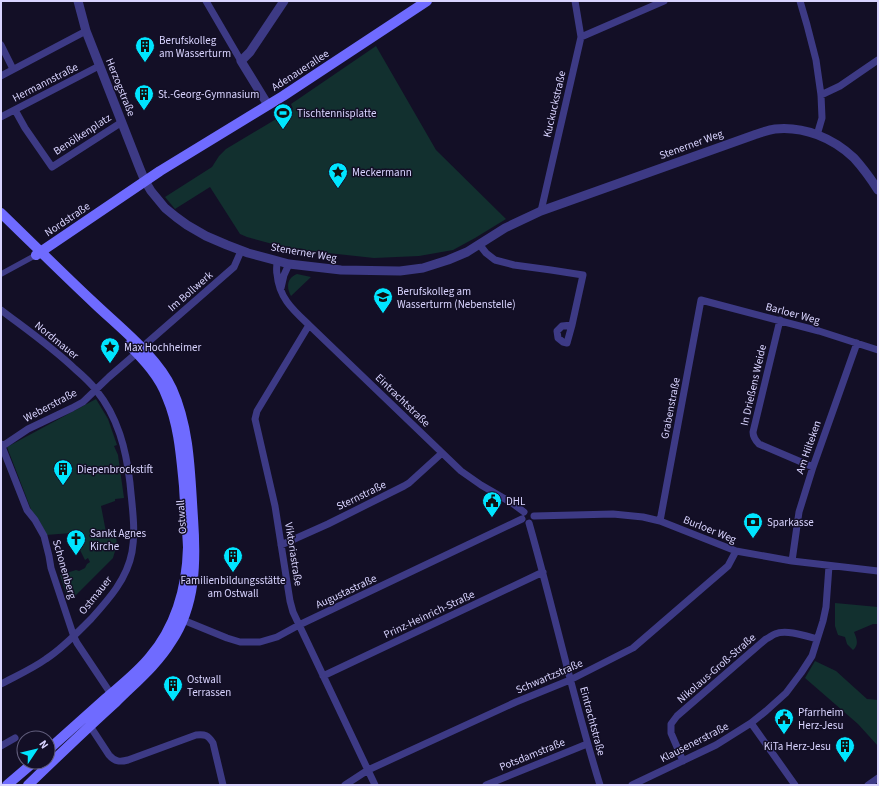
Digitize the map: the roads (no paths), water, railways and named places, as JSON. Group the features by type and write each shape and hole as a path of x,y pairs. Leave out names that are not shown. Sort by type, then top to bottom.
{"main road":[{"name":"Adenauerallee","path":"145,181 268,105 427,1"},
{"name":"Nordstraße","path":"39,253 145,181"},
{"path":"1,213 39,253"},
{"path":"1,222 39,253"},
{"name":"Ostwall","path":"28,785 159,659 172,641 179,618 191,595 194,574 195,548 188,448 181,414 171,387 158,366 142,348 80,299 39,253"},
{"name":"Ostwall","path":"56,743 141,667 179,618"},
{"path":"56,746 64,736"},
{"path":"7,785 25,770"},
{"path":"17,785 34,770"},
{"name":"Ostwall","path":"32,785 38,776"}],"street":[{"name":"Herzogstraße","path":"78,1 86,31 99,66 145,181"},
{"path":"206,1 268,105"},
{"path":"241,61 250,52 284,1"},
{"name":"Kuckuckstraße","path":"541,211 581,37 575,1"},
{"path":"581,37 664,1"},
{"path":"800,1 816,60 821,95 822,118 817,135"},
{"path":"1,76 86,31"},
{"path":"1,45 13,69"},
{"path":"821,95 840,86 878,60"},
{"name":"Hermannstraße","path":"1,117 99,66"},
{"name":"Benölkenplatz","path":"15,110 25,128 52,167 122,122"},
{"name":"Stenerner Weg","path":"145,181 165,208 187,225 206,236 241,251 289,264 341,270 400,271 423,268 448,260 467,252 505,228 541,211 754,135 773,130 798,129 835,143 854,158 878,190"},
{"path":"479,244 486,253 495,260 514,265 583,275 572,325"},
{"name":"Im Bollwerk","path":"142,348 234,267 241,251"},
{"name":"Nordstraße","path":"1,274 39,253"},
{"name":"Eintrachtstraße","path":"277,261 277,274 283,298 308,325 461,471 481,486 512,503 525,518 543,572 587,744 600,785"},
{"path":"280,290 289,264"},
{"name":"Barloer Weg","path":"701,300 780,320 878,350"},
{"name":"Grabenstraße","path":"660,521 701,300"},
{"name":"Nordmauer","path":"1,310 56,352 96,389"},
{"name":"In Drießens Weide","path":"780,320 753,436 755,441 759,444 812,467"},
{"name":"Viktoriastraße","path":"308,325 257,411 255,419 275,506 293,612 375,785"},
{"name":"Am Hilteken","path":"792,562 799,512 812,467 856,343"},
{"name":"Weberstraße","path":"1,446 28,429 78,405 89,397 142,348"},
{"name":"Ostmauer","path":"1,684 42,662 57,652 74,637 108,600 125,574 132,554 133,520 129,475 123,441 109,409 96,389"},
{"name":"Schonenberg","path":"1,446 27,510 35,520 44,536 50,556 51,568 74,637 111,694"},
{"name":"Sternstraße","path":"282,545 404,486 442,453"},
{"path":"526,511 532,512 534,516 532,520 525,518 526,511"},
{"name":"Burloer Weg","path":"534,516 613,514 637,516 660,521 736,551 792,562 878,570"},
{"name":"Augustastraße","path":"179,618 240,642 260,642 277,637 525,518"},
{"name":"Schwartzstraße","path":"345,785 368,770 516,702 570,680 633,648 728,566 736,551"},
{"name":"Klausenerstraße","path":"632,785 716,745 751,723 786,693 812,656 826,607 829,566"},
{"name":"Prinz-Heinrich-Straße","path":"323,676 543,572"},
{"name":"Nikolaus-Groß-Straße","path":"683,761 671,733 671,724 677,716 766,639 774,634 782,632 817,639"},
{"path":"751,723 795,785"},
{"path":"90,726 112,759 118,762 128,760 196,735 204,734 210,737 213,743 223,785"},
{"path":"1,746 15,738"},
{"name":"Potsdamstraße","path":"486,785 587,744"},
{"path":"868,785 878,778"}],"place":[{"name":"Berufskolleg am Wasserturm","path":"145,63"},
{"name":"St.-Georg-Gymnasium","path":"144,111"},
{"name":"Tischtennisplatte","path":"283,130"},
{"name":"Meckermann","path":"338,189"},
{"name":"Berufskolleg am Wasserturm (Nebenstelle)","path":"383,314"},
{"name":"Max Hochheimer","path":"110,364"},
{"name":"Diepenbrockstift","path":"63,486"},
{"name":"DHL","path":"492,518"},
{"name":"Sparkasse","path":"753,539"},
{"name":"Sankt Agnes Kirche","path":"76,556"},
{"name":"Familienbildungsstätte am Ostwall","path":"233,573"},
{"name":"Ostwall Terrassen","path":"173,702"},
{"name":"Pfarrheim Herz-Jesu","path":"784,735"},
{"name":"KiTa Herz-Jesu","path":"845,763"}]}
